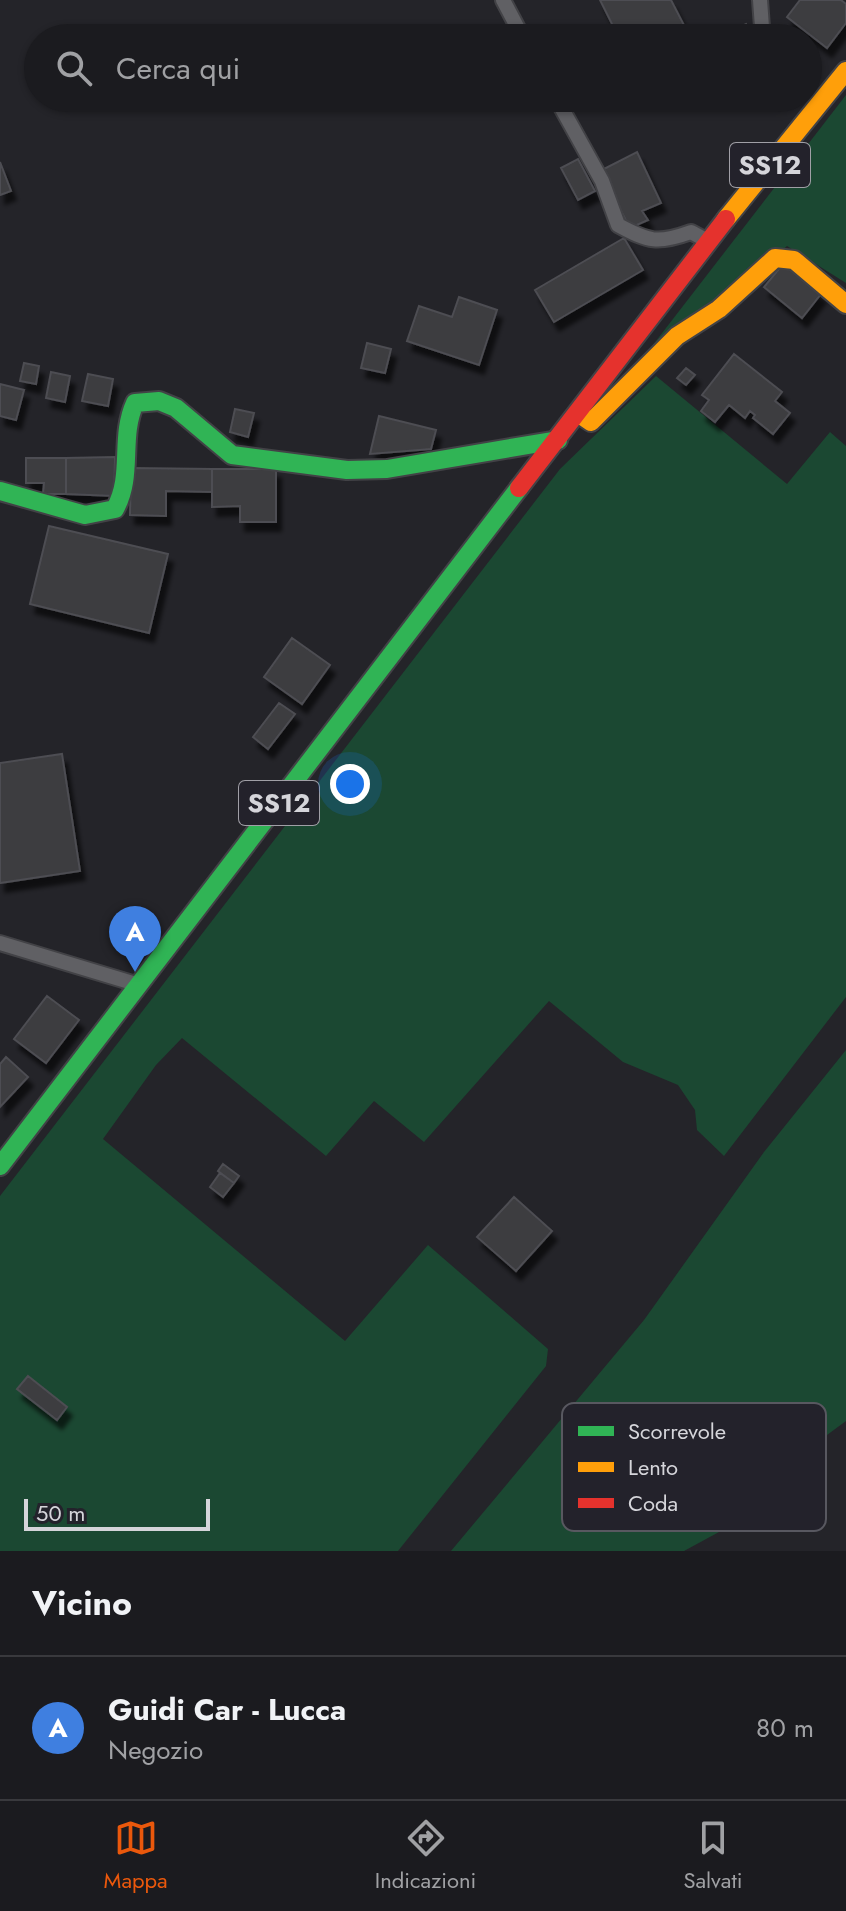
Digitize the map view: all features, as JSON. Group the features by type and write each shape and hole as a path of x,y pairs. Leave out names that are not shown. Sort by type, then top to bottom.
{"main road":[{"name":"SS12","path":"822,90 846,71"},
{"name":"SS12","path":"0,1166 558,440 802,112"},
{"path":"578,413 591,422 677,336 719,309 775,258 794,260 846,304"},
{"path":"0,491 85,515 115,509 125,488 126,432 129,413 135,403 159,401 176,408 232,455 347,470 387,469 558,440"}],"lane":[{"path":"503,0 516,24"},
{"path":"760,0 762,24"},
{"path":"564,112 602,181 618,225 645,240 666,241 691,232 708,241"},
{"path":"0,943 140,985"}],"green space":[{"path":"846,95 846,283 787,246 615,394"},
{"path":"656,376 787,484 830,432 846,446 846,997 724,1156 697,1130 695,1110 678,1085 623,1062 549,1001 424,1142 374,1101 326,1156 182,1038 156,1065 103,1139 345,1341 428,1245 548,1349 546,1366 398,1551 0,1551 0,1196 560,469"},
{"path":"846,1050 846,1421 826,1436 826,1403 575,1403 644,1320 764,1152"},
{"path":"562,1418 562,1531 721,1531 684,1551 451,1551"}],"building":[{"path":"600,0 671,0 683,24 612,24"},
{"path":"800,0 841,0 846,4 846,23 827,48 822,44 822,24 796,24 787,17"},
{"path":"637,152 661,203 642,211 648,220 630,228 600,171"},
{"path":"578,159 595,191 578,200 561,168"},
{"path":"0,162 11,191 0,195"},
{"path":"624,238 643,270 554,322 535,290"},
{"path":"783,264 821,294 802,318 764,287"},
{"path":"459,297 497,310 479,365 407,341 419,306 452,317"},
{"path":"367,343 391,349 385,373 361,368"},
{"path":"734,354 782,392 775,401 790,413 773,434 753,418 755,415 750,411 745,418 729,405 715,422 701,411 709,400 702,395"},
{"path":"24,363 39,366 36,384 20,381"},
{"path":"686,368 695,375 686,385 677,378"},
{"path":"51,372 70,376 65,402 46,398"},
{"path":"88,374 113,379 108,406 82,401"},
{"path":"0,384 24,390 16,420 0,416"},
{"path":"235,409 254,413 248,437 230,432"},
{"path":"379,416 436,430 431,449 370,454"},
{"path":"115,457 114,496 66,494 66,458"},
{"path":"26,458 66,458 66,494 43,494 44,483 26,483"},
{"path":"131,468 212,469 212,492 166,491 166,516 130,515"},
{"path":"212,469 276,469 276,522 240,522 240,506 212,507"},
{"path":"49,526 168,554 149,633 30,604"},
{"path":"292,638 330,665 302,704 264,677"},
{"path":"279,703 295,714 268,749 253,737"},
{"path":"62,754 80,871 0,883 0,763"},
{"path":"47,996 79,1020 46,1063 14,1039"},
{"path":"6,1057 28,1077 0,1107 0,1064"},
{"path":"223,1164 239,1176 234,1183 218,1171"},
{"path":"220,1173 234,1183 223,1197 210,1187"},
{"path":"514,1197 552,1231 516,1271 477,1237"},
{"path":"28,1376 67,1407 57,1420 17,1389"}],"traffic: fast":[{"path":"0,491 85,515 115,509 124,483 128,430 135,403 159,401 176,408 232,455 347,470 387,469 558,440"},
{"path":"0,1166 519,488"}],"traffic: slow":[{"path":"822,101 846,71"},
{"path":"726,219 813,112"},
{"path":"578,413 591,422 677,336 719,309 775,258 794,260 846,304"}],"traffic: jam":[{"path":"519,488 726,219"}],"place":[{"name":"Guidi Car - Lucca","path":"135,972"}]}
